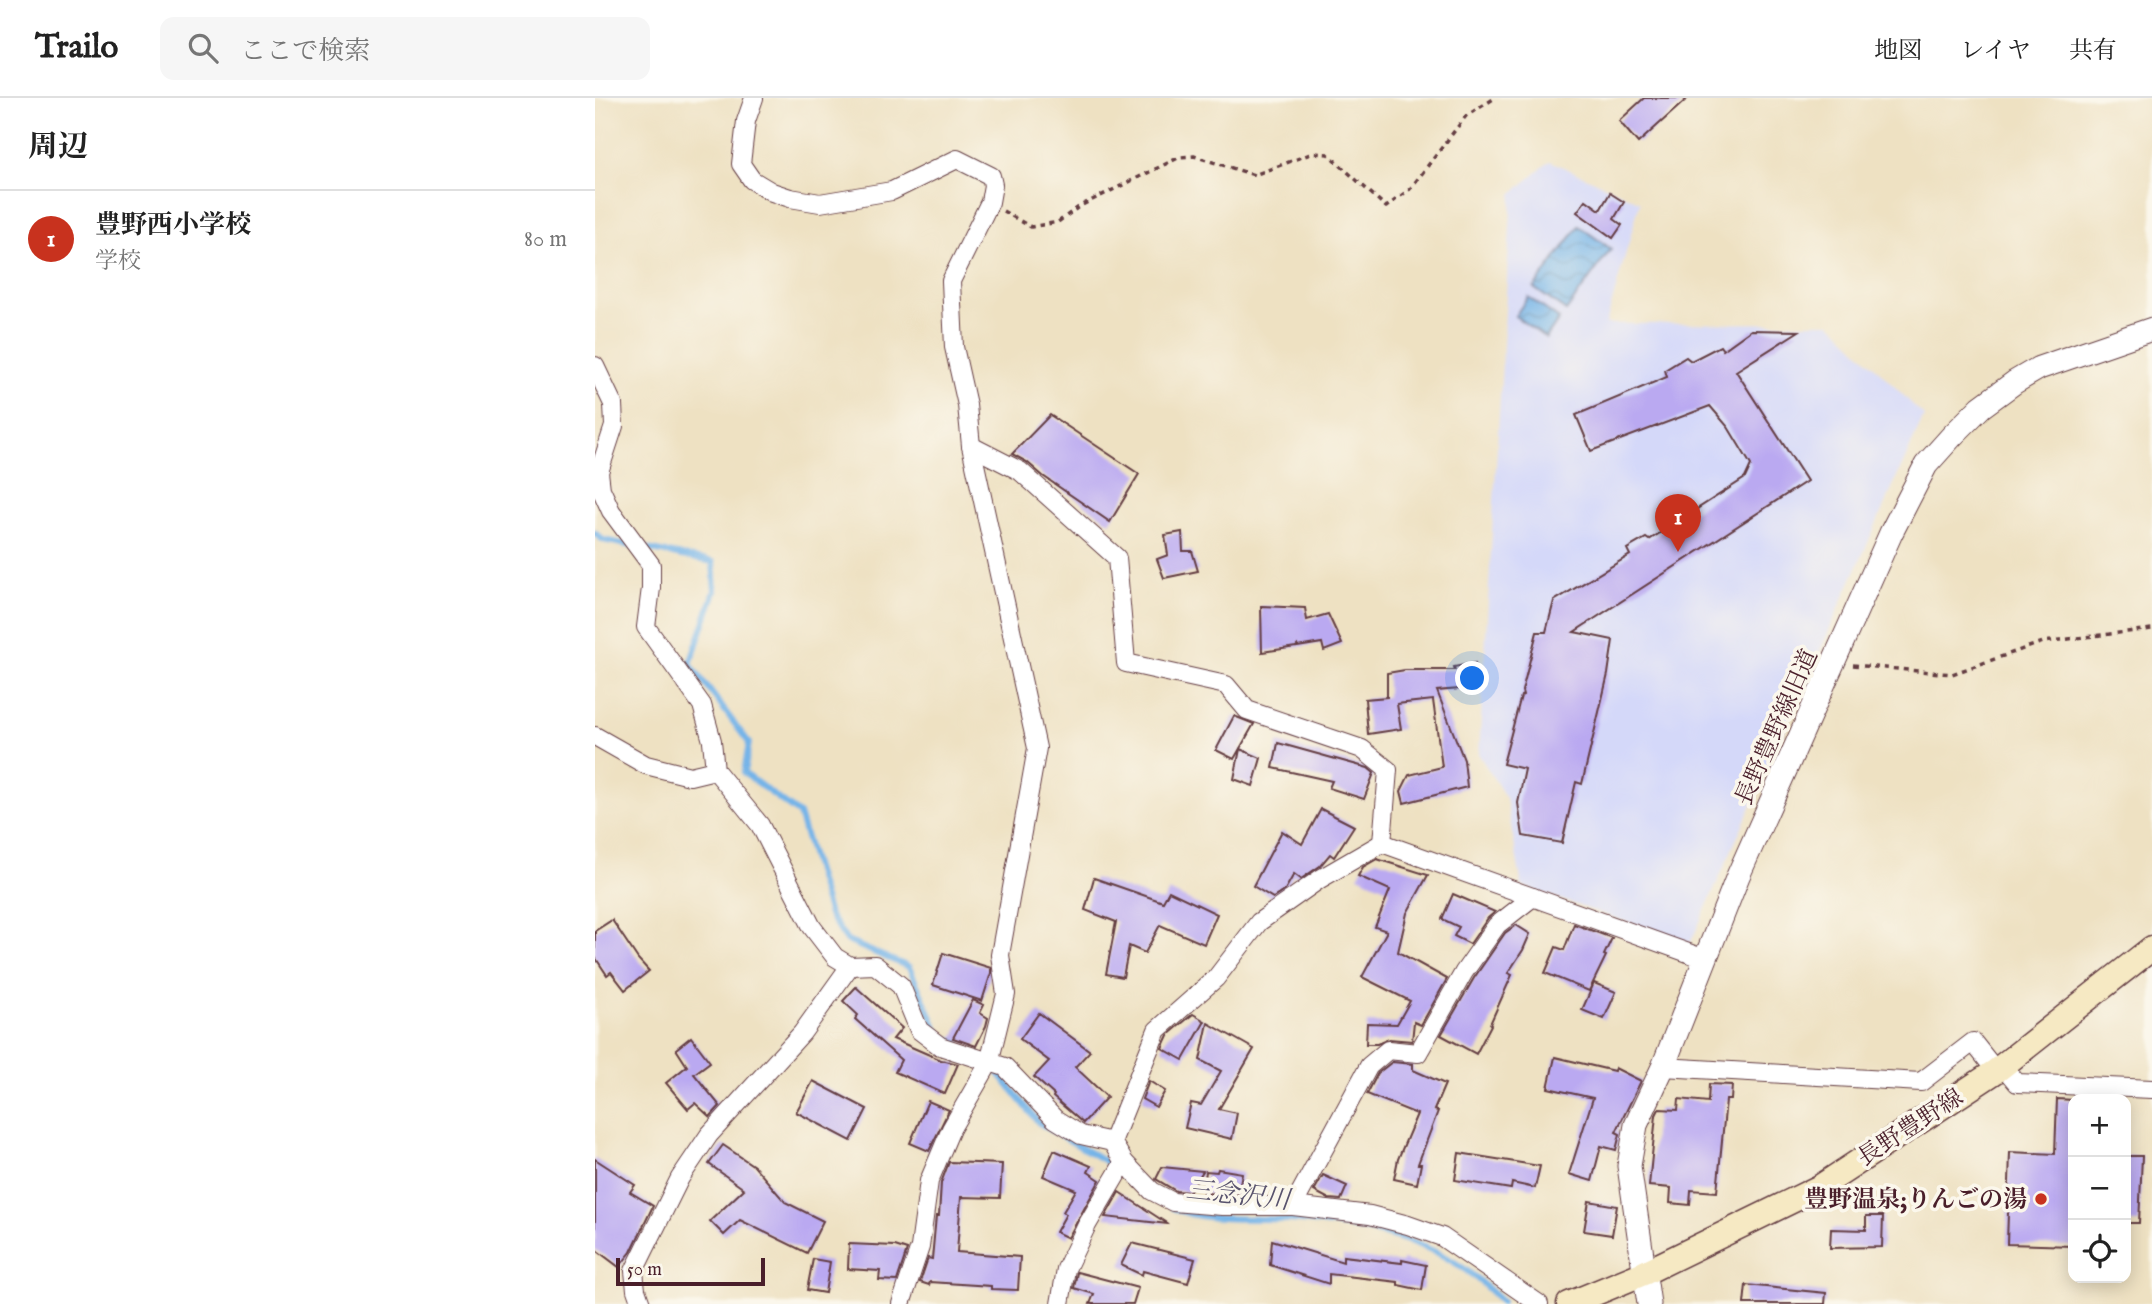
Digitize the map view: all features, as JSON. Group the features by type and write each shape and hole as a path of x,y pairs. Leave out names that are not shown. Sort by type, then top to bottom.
{"main road":[{"name":"長野豊野線","path":"1569,1304 1644,1273 1820,1187 2000,1068 2152,948"}],"street":[{"path":"754,98 746,121 741,164 752,180 772,192 790,198 820,203 892,191 957,159 992,176 990,202 951,282 954,347 967,405 971,446 1037,748 1000,955 1006,994 989,1063 951,1129 929,1181 921,1247 901,1304"},
{"name":"長野豊野線旧道","path":"1649,1304 1629,1166 1636,1125 1664,1067 1738,876 1891,533 1926,465 1981,407 2015,382 2039,368 2152,329"},
{"path":"595,366 613,404 614,426 600,472 601,489 611,511 651,565 646,627 702,705 712,741 715,770 759,825 813,927 835,957 850,966 875,965 901,986 919,1030 940,1046 1005,1068 1055,1119 1081,1135 1112,1142"},
{"path":"971,446 1020,471 1117,558 1126,663 1226,685 1247,709 1362,749 1388,770 1382,843"},
{"path":"595,736 646,765 690,776 715,770"},
{"path":"1539,1304 1443,1237 1370,1214 1293,1206 1222,1206 1173,1202 1121,1169 1112,1142 1157,1030 1216,978 1259,922 1320,879 1382,843 1705,959"},
{"path":"1293,1206 1369,1066 1388,1051 1418,1053 1464,972 1497,925 1533,897"},
{"path":"641,1304 634,1271 680,1178 709,1135 802,1033 850,966"},
{"path":"1664,1067 1921,1082 1973,1042 2017,1083 2152,1089"},
{"path":"1060,1304 1066,1269 1087,1225 1121,1169"}],"path":[{"path":"990,202 1031,227 1058,222 1080,206 1180,157 1194,156 1254,175 1313,153 1328,154 1386,207 1410,189 1466,116 1495,98"},
{"path":"1833,664 1952,674 2043,642 2152,629"}],"shaded area":[{"path":"1550,161 1640,202 1606,324 1831,323 1924,416 1690,944 1522,886 1506,798 1479,755 1512,194"}],"water":[{"path":"1579,226 1611,249 1566,311 1534,288"},
{"path":"1528,297 1559,319 1546,338 1515,316"}],"building":[{"path":"1644,98 1688,98 1638,143 1619,121"},
{"path":"1610,193 1624,202 1614,219 1622,225 1613,238 1577,212 1586,200 1600,210"},
{"path":"1751,330 1799,331 1736,371 1807,481 1574,632 1613,640 1608,674 1582,784 1576,782 1562,843 1523,836 1518,803 1525,769 1503,764 1523,695 1537,632 1546,632 1554,601 1630,555 1627,549 1646,538 1649,540 1745,478 1751,465 1728,427 1710,406 1591,451 1576,415 1667,377 1665,370 1686,357 1691,361 1720,346 1723,350"},
{"path":"1050,415 1139,474 1110,522 1012,454"},
{"path":"1182,532 1183,551 1192,551 1198,571 1164,578 1157,559 1168,555 1165,535"},
{"path":"1261,606 1305,608 1307,620 1328,614 1342,644 1324,651 1322,643 1262,652"},
{"path":"1475,663 1483,687 1437,691 1464,760 1467,787 1404,803 1401,791 1409,775 1442,767 1433,700 1397,704 1401,729 1368,734 1365,699 1387,697 1387,673 1405,670 1455,670 1454,667"},
{"path":"1234,716 1254,724 1234,759 1216,750"},
{"path":"1278,743 1368,768 1374,773 1364,799 1329,788 1332,781 1273,768"},
{"path":"1240,749 1261,758 1253,786 1234,779"},
{"path":"1321,809 1354,826 1334,857 1330,854 1320,866 1301,879 1294,874 1285,890 1273,898 1253,886 1282,831 1302,844"},
{"path":"1377,859 1428,875 1407,913 1398,952 1447,979 1421,1025 1414,1022 1412,1041 1389,1039 1377,1044 1366,1044 1367,1023 1397,1024 1410,1001 1362,977 1387,931 1375,927 1390,890 1358,876 1363,867"},
{"path":"1094,878 1163,902 1169,891 1217,914 1204,944 1160,925 1145,953 1129,946 1123,977 1106,974 1116,922 1085,910"},
{"path":"1453,894 1495,912 1470,944 1454,936 1459,927 1442,919"},
{"path":"612,920 649,971 625,990 611,972 607,975 595,957 595,931"},
{"path":"1574,924 1612,938 1589,991 1545,973 1556,947 1564,950"},
{"path":"1516,925 1530,934 1508,973 1512,975 1476,1054 1441,1035 1474,978 1505,933"},
{"path":"943,953 991,968 982,1001 933,985"},
{"path":"1594,983 1616,992 1604,1019 1582,1010"},
{"path":"856,987 902,1028 893,1039 941,1060 958,1064 945,1094 895,1072 901,1060 855,1019 858,1015 843,1001"},
{"path":"973,1000 984,1005 980,1013 988,1018 976,1046 953,1038"},
{"path":"1039,1013 1090,1051 1075,1067 1107,1097 1083,1123 1034,1077 1049,1061 1020,1039"},
{"path":"1193,1014 1205,1021 1183,1060 1162,1048 1168,1035"},
{"path":"1208,1023 1254,1049 1219,1109 1237,1113 1232,1139 1185,1128 1191,1103 1201,1105 1221,1071 1200,1060"},
{"path":"691,1037 710,1062 694,1074 720,1106 710,1117 695,1103 688,1109 666,1083 687,1066 676,1049"},
{"path":"1555,1057 1614,1071 1615,1068 1641,1081 1616,1132 1620,1134 1616,1150 1601,1146 1592,1181 1569,1174 1593,1098 1548,1088"},
{"path":"1392,1062 1413,1064 1413,1070 1445,1084 1434,1110 1438,1111 1418,1164 1421,1164 1417,1184 1394,1179 1398,1159 1417,1114 1367,1094 1378,1073"},
{"path":"813,1081 867,1109 851,1141 796,1112"},
{"path":"1149,1081 1165,1091 1156,1107 1142,1099"},
{"path":"1709,1084 1732,1085 1731,1100 1726,1100 1717,1192 1691,1190 1690,1205 1670,1203 1671,1188 1649,1186 1656,1115 1659,1109 1678,1110 1679,1099 1708,1102"},
{"name":"豊野温泉;りんごの湯","path":"2057,1099 2068,1100 2068,1246 2007,1244 2010,1152 2055,1154"},
{"path":"928,1101 949,1110 929,1151 910,1143"},
{"path":"723,1145 754,1166 785,1202 823,1221 807,1253 740,1220 724,1235 710,1221 744,1189 709,1164"},
{"path":"1054,1150 1091,1166 1088,1172 1100,1180 1068,1238 1056,1232 1066,1214 1063,1212 1076,1190 1043,1176"},
{"path":"1459,1153 1540,1166 1535,1188 1512,1183 1511,1189 1455,1180"},
{"path":"2131,1156 2142,1156 2139,1223 2131,1223"},
{"path":"595,1159 635,1185 630,1192 653,1206 631,1252 619,1267 595,1249"},
{"path":"949,1162 1002,1164 1000,1198 961,1197 957,1252 1020,1257 1018,1290 930,1282 929,1285 920,1282 928,1258 932,1259 941,1183"},
{"path":"1162,1167 1203,1171 1189,1192 1176,1191 1156,1179"},
{"path":"1218,1169 1242,1173 1238,1195 1203,1193 1206,1171 1217,1172"},
{"path":"1323,1175 1347,1186 1341,1200 1329,1199 1314,1191"},
{"path":"1119,1192 1168,1224 1105,1217"},
{"path":"1589,1201 1617,1206 1612,1235 1584,1231"},
{"path":"1866,1216 1883,1216 1882,1247 1830,1248 1831,1229 1866,1230"},
{"path":"1272,1240 1343,1262 1343,1256 1402,1263 1402,1260 1426,1265 1422,1290 1398,1285 1398,1282 1329,1274 1329,1284 1270,1265"},
{"path":"1132,1243 1195,1259 1188,1283 1143,1271 1142,1275 1121,1265"},
{"path":"849,1244 895,1246 907,1250 897,1281 879,1280 880,1271 848,1269"},
{"path":"813,1259 830,1262 825,1293 807,1290"},
{"path":"1077,1272 1138,1288 1133,1304 1090,1304 1094,1294 1074,1288"},
{"path":"1746,1285 1826,1293 1825,1304 1744,1304"}],"waterway":[{"name":"三念沢川","path":"595,533 603,540 632,546"},
{"name":"三念沢川","path":"642,548 713,562 715,591 690,664 749,743 744,773 799,814 829,915 847,941 909,967 940,1036 958,1043"},
{"name":"三念沢川","path":"997,1071 1039,1123 1110,1164 1134,1184"},
{"name":"三念沢川","path":"1173,1208 1208,1217 1290,1220 1384,1234 1428,1249 1455,1262 1502,1302"}],"place":[{"name":"豊野西小学校","path":"1678,552"},
{"name":"豊野温泉;りんごの湯","path":"2041,1199"}]}
